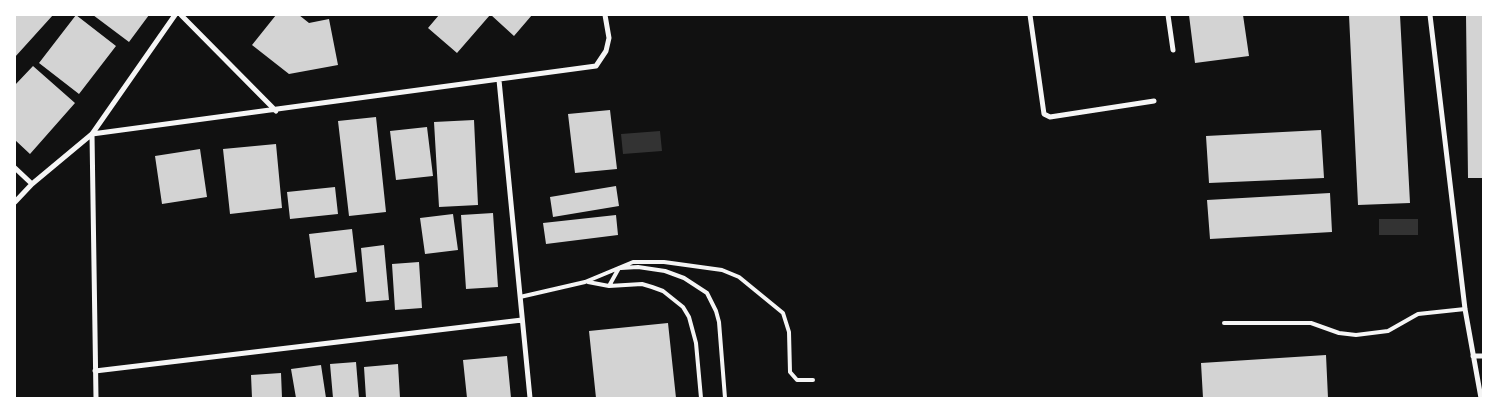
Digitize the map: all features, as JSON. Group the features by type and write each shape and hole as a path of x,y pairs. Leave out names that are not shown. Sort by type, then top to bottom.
{"street":[{"path":"15,202 32,184 92,134 175,15"},
{"path":"181,15 276,111"},
{"path":"92,134 276,111 596,66 606,51 608,38 605,15"},
{"path":"1030,15 1044,114 1050,117 1154,101"},
{"path":"1168,15 1174,50"},
{"path":"1430,15 1465,309 1481,398"},
{"path":"499,80 530,398"},
{"path":"92,134 96,398"},
{"path":"15,168 32,184"},
{"path":"95,371 522,320"},
{"path":"1473,356 1483,356"}],"lane":[{"path":"520,297 586,282 633,262 664,262 722,270 739,277 778,308 786,318 789,332 790,367 793,377 803,381 813,380"},
{"path":"619,268 638,267 665,271 684,278 706,293 719,322 725,398"},
{"path":"609,286 619,268"},
{"path":"586,282 609,286 642,284 663,291 683,307 694,331 701,398"},
{"path":"1224,323 1311,323 1339,333 1356,335 1388,331 1418,314 1465,309"}],"shaded area":[{"path":"660,131 662,151 623,154 621,134"},
{"path":"1379,219 1418,219 1418,235 1379,235"}],"building":[{"path":"15,15 53,15 15,57"},
{"path":"76,15 116,46 79,94 39,63"},
{"path":"93,15 149,15 129,42"},
{"path":"276,15 299,15 309,23 329,19 338,65 289,74 252,45"},
{"path":"439,15 490,15 457,53 428,28"},
{"path":"491,15 532,15 514,36"},
{"path":"1189,15 1243,15 1249,56 1195,63"},
{"path":"1349,15 1400,15 1410,203 1358,205"},
{"path":"1466,15 1483,15 1483,178 1468,178"},
{"path":"33,66 75,103 30,154 15,140 15,85"},
{"path":"610,110 617,169 575,173 568,114"},
{"path":"376,117 386,212 349,216 338,121"},
{"path":"474,120 478,205 439,207 434,122"},
{"path":"427,127 433,176 396,180 390,131"},
{"path":"1321,130 1324,178 1209,183 1206,136"},
{"path":"276,144 282,208 230,214 223,149"},
{"path":"200,149 207,197 162,204 155,156"},
{"path":"616,186 619,206 553,217 550,197"},
{"path":"335,187 338,214 290,219 287,192"},
{"path":"1330,193 1332,232 1210,239 1207,200"},
{"path":"493,213 498,287 466,289 461,215"},
{"path":"453,214 458,250 425,254 420,218"},
{"path":"616,215 618,235 546,244 543,223"},
{"path":"352,229 357,272 315,278 309,234"},
{"path":"384,245 389,300 366,302 361,248"},
{"path":"419,262 422,308 395,310 392,264"},
{"path":"668,323 676,398 596,398 589,331"},
{"path":"1326,355 1328,398 1203,398 1201,363"},
{"path":"507,356 511,398 467,398 463,360"},
{"path":"356,362 359,398 333,398 330,364"},
{"path":"398,364 400,398 366,398 364,367"},
{"path":"321,365 326,398 296,398 291,369"},
{"path":"281,373 282,398 252,398 251,375"}]}
